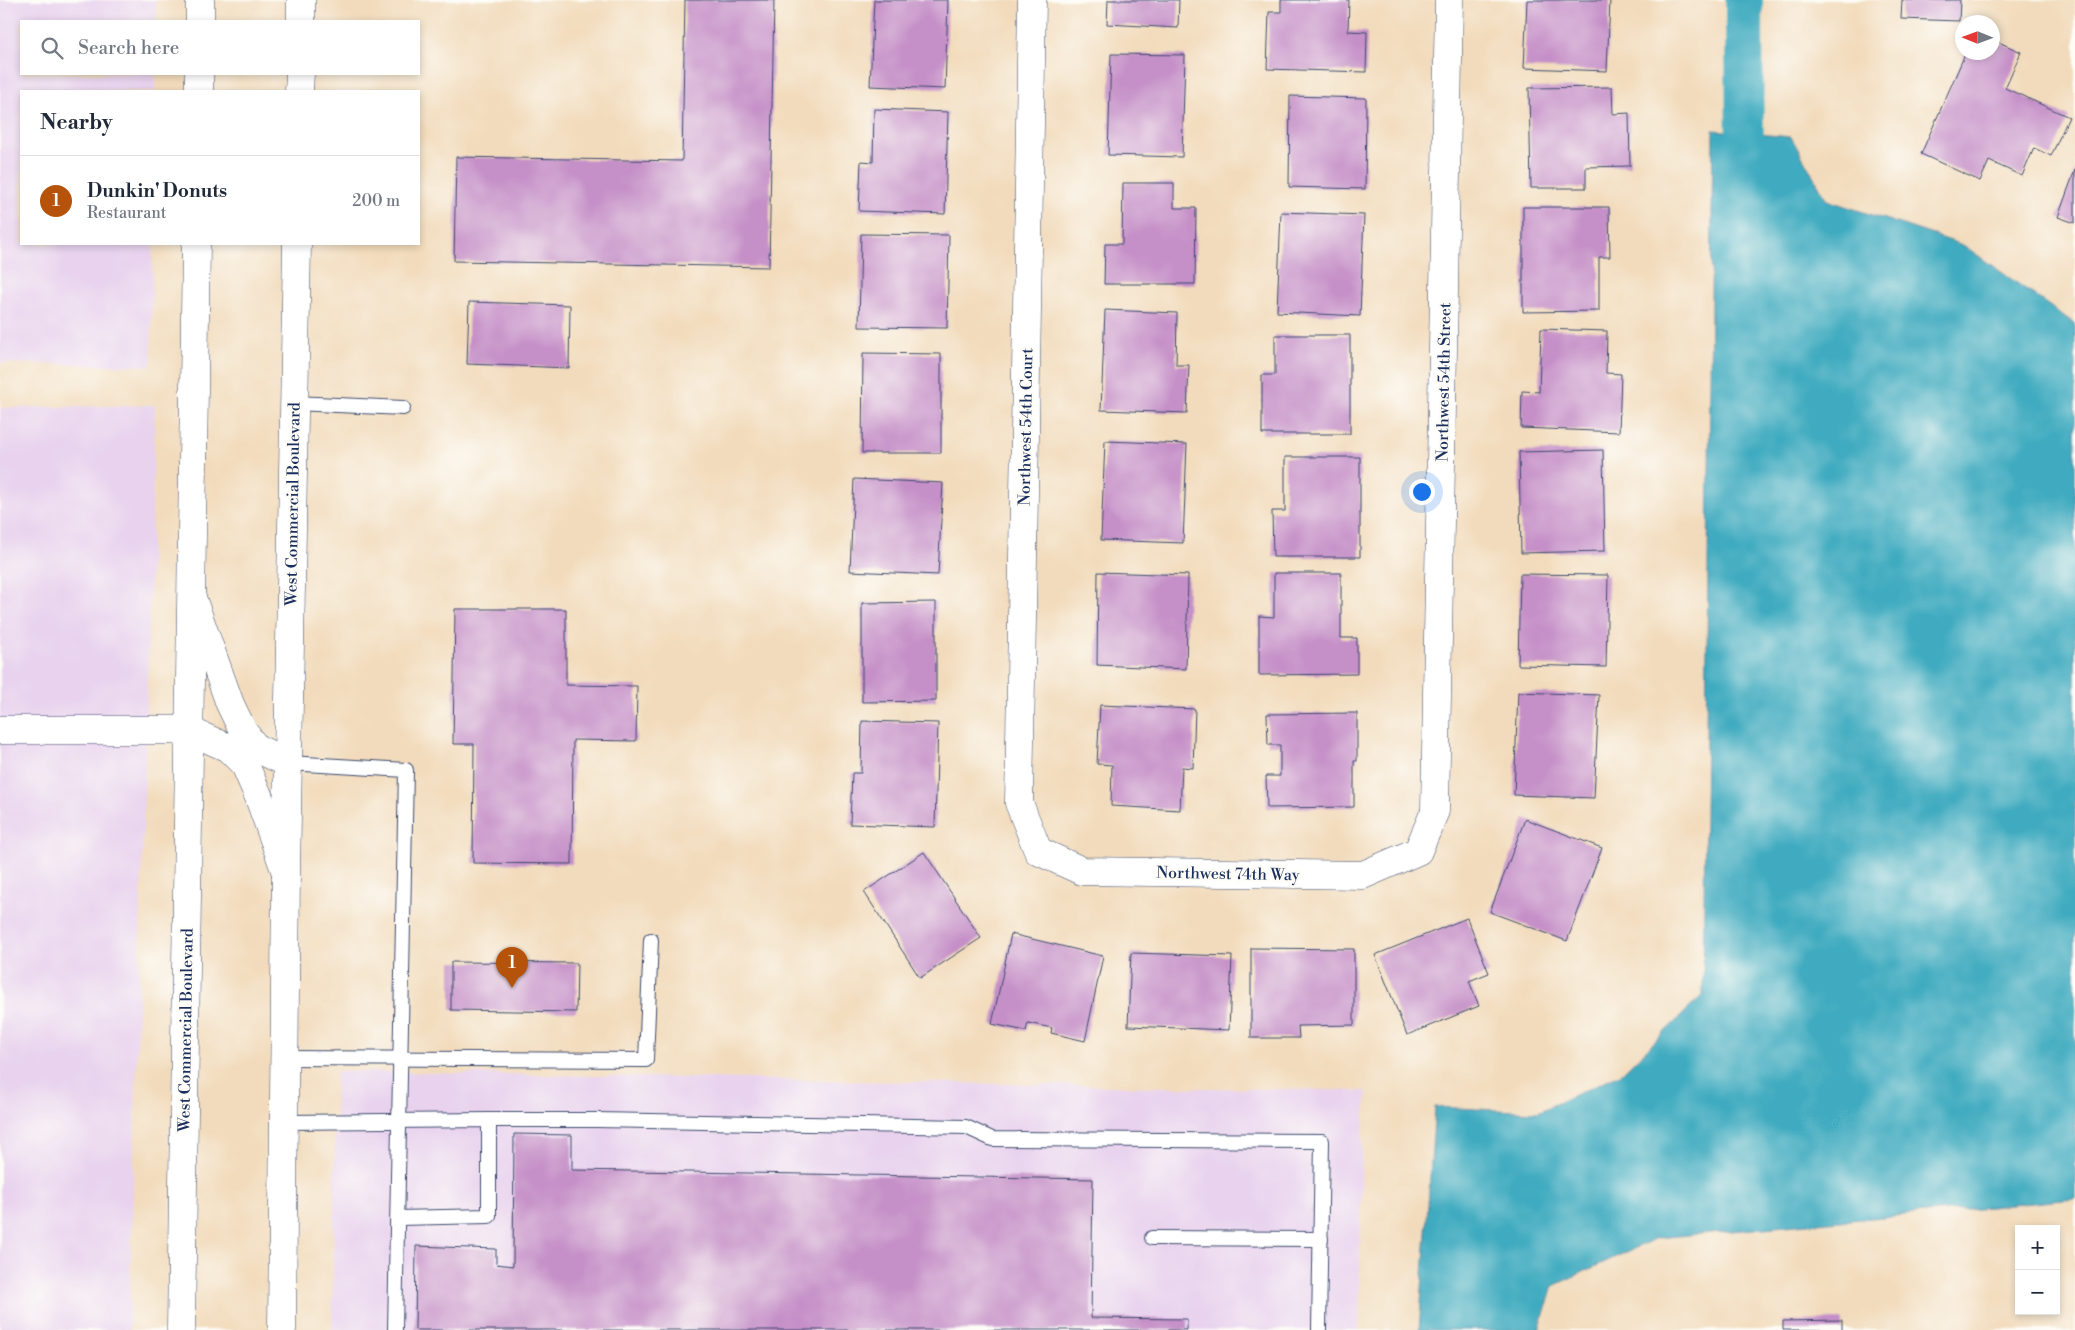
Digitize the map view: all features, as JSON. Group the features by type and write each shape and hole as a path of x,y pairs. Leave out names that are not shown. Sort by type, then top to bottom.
{"main road":[{"path":"200,0 200,20"},
{"path":"301,0 301,20"},
{"name":"Northwest 54th Court","path":"1032,0 1019,803 1038,851"},
{"name":"Northwest 54th Street","path":"1418,851 1435,811 1449,0"},
{"path":"199,75 199,90"},
{"path":"299,90 300,75"},
{"name":"West Commercial Boulevard","path":"181,1330 196,245"},
{"name":"West Commercial Boulevard","path":"282,1330 286,872 297,245"},
{"name":"West Commercial Boulevard","path":"191,595 230,704 243,732 256,748 288,764"},
{"path":"0,730 188,730"},
{"name":"West Commercial Boulevard","path":"188,730 228,748 244,765 258,795 286,872"},
{"name":"Northwest 74th Way","path":"1038,851 1082,871 1363,875 1418,851"}],"lane":[{"path":"294,403 403,408"},
{"path":"288,764 406,770 395,1330"},
{"path":"284,1058 646,1060 651,940"},
{"path":"398,1218 489,1216 489,1120"},
{"path":"284,1122 626,1120 966,1127 992,1139 1322,1141 1320,1330"},
{"path":"1152,1238 1320,1239"}],"shaded area":[{"path":"0,0 156,0 156,20 20,20 20,75 155,75 155,90 20,90 20,245 153,245 151,366 0,363"},
{"path":"155,405 129,1330 0,1330 0,408"},
{"path":"336,1071 1367,1091 1362,1143 1359,1330 332,1330"}],"water":[{"path":"1713,130 1791,137 1827,200 1963,245 2075,324 2075,1199 1657,1238 1553,1286 1539,1330 1419,1330 1435,1107 1538,1112 1622,1073 1703,995"}],"building":[{"path":"685,0 774,0 769,267 454,261 456,157 682,161"},
{"path":"874,0 948,0 945,89 870,86"},
{"path":"1108,0 1179,0 1178,28 1107,24"},
{"path":"1281,0 1349,0 1348,31 1367,32 1366,72 1267,69 1269,12 1281,12"},
{"path":"1527,0 1610,0 1607,71 1524,68"},
{"path":"1902,0 1960,0 1959,15 1955,15 1955,21 1901,19"},
{"path":"2000,43 2021,52 2005,88 2069,117 2051,156 2034,148 2022,176 1989,161 1980,181 1921,154 1962,60 2000,60"},
{"path":"1111,54 1185,55 1182,157 1108,155"},
{"path":"1612,87 1613,114 1629,113 1630,166 1586,167 1586,188 1531,188 1529,88"},
{"path":"1290,96 1366,98 1365,189 1289,187"},
{"path":"874,109 948,112 945,214 859,211 861,161 873,162"},
{"path":"2075,170 2075,223 2058,217"},
{"path":"1123,183 1174,183 1174,208 1196,208 1195,284 1104,284 1105,244 1122,244"},
{"path":"1523,207 1609,207 1610,257 1599,257 1599,311 1523,312"},
{"path":"1281,212 1364,215 1360,316 1277,312"},
{"path":"861,234 949,235 947,328 859,327"},
{"path":"469,302 570,305 569,368 467,364"},
{"path":"1105,310 1177,313 1176,365 1189,365 1187,413 1101,410"},
{"path":"1541,329 1607,331 1606,373 1621,374 1619,432 1521,428 1522,391 1539,392"},
{"path":"1275,335 1350,335 1350,434 1262,434 1262,375 1275,375"},
{"path":"863,353 941,354 941,453 862,453"},
{"path":"1105,441 1187,444 1183,543 1101,540"},
{"path":"1603,450 1605,551 1521,553 1519,452"},
{"path":"1285,457 1360,457 1360,557 1273,557 1272,511 1285,511"},
{"path":"854,479 943,483 938,575 850,571"},
{"path":"1098,572 1188,575 1186,669 1097,665"},
{"path":"1274,573 1341,573 1341,638 1357,638 1357,674 1259,675 1259,616 1274,617"},
{"path":"1520,574 1608,575 1606,667 1518,665"},
{"path":"936,602 936,701 862,702 862,603"},
{"path":"455,609 566,609 566,685 637,686 636,741 573,740 572,864 473,863 474,744 453,744"},
{"path":"1518,692 1599,695 1594,798 1514,795"},
{"path":"1100,705 1195,709 1193,768 1182,767 1180,810 1111,806 1112,765 1097,764"},
{"path":"1357,713 1357,761 1354,761 1354,807 1267,808 1266,776 1280,776 1280,745 1268,745 1267,714"},
{"path":"862,721 938,723 935,827 850,824 852,773 861,773"},
{"path":"1525,819 1602,848 1567,941 1490,912"},
{"path":"924,852 981,938 920,978 864,892"},
{"path":"1467,918 1489,973 1469,981 1479,1006 1407,1035 1375,955"},
{"path":"1011,934 1103,956 1085,1041 1051,1033 1052,1028 1028,1023 1026,1031 992,1024"},
{"path":"1251,948 1354,949 1354,1025 1298,1026 1299,1038 1251,1038"},
{"path":"1131,953 1232,956 1229,1030 1128,1026"},
{"path":"451,962 577,963 576,1012 451,1010"},
{"path":"514,1134 572,1135 572,1170 1093,1179 1091,1318 1187,1319 1187,1330 415,1330 416,1246 496,1249 496,1264 513,1266"},
{"path":"1842,1320 1842,1330 1783,1330 1783,1321"}],"waterway":[{"path":"1744,0 1745,185"}],"place":[{"name":"Dunkin' Donuts","path":"512,988"}]}
